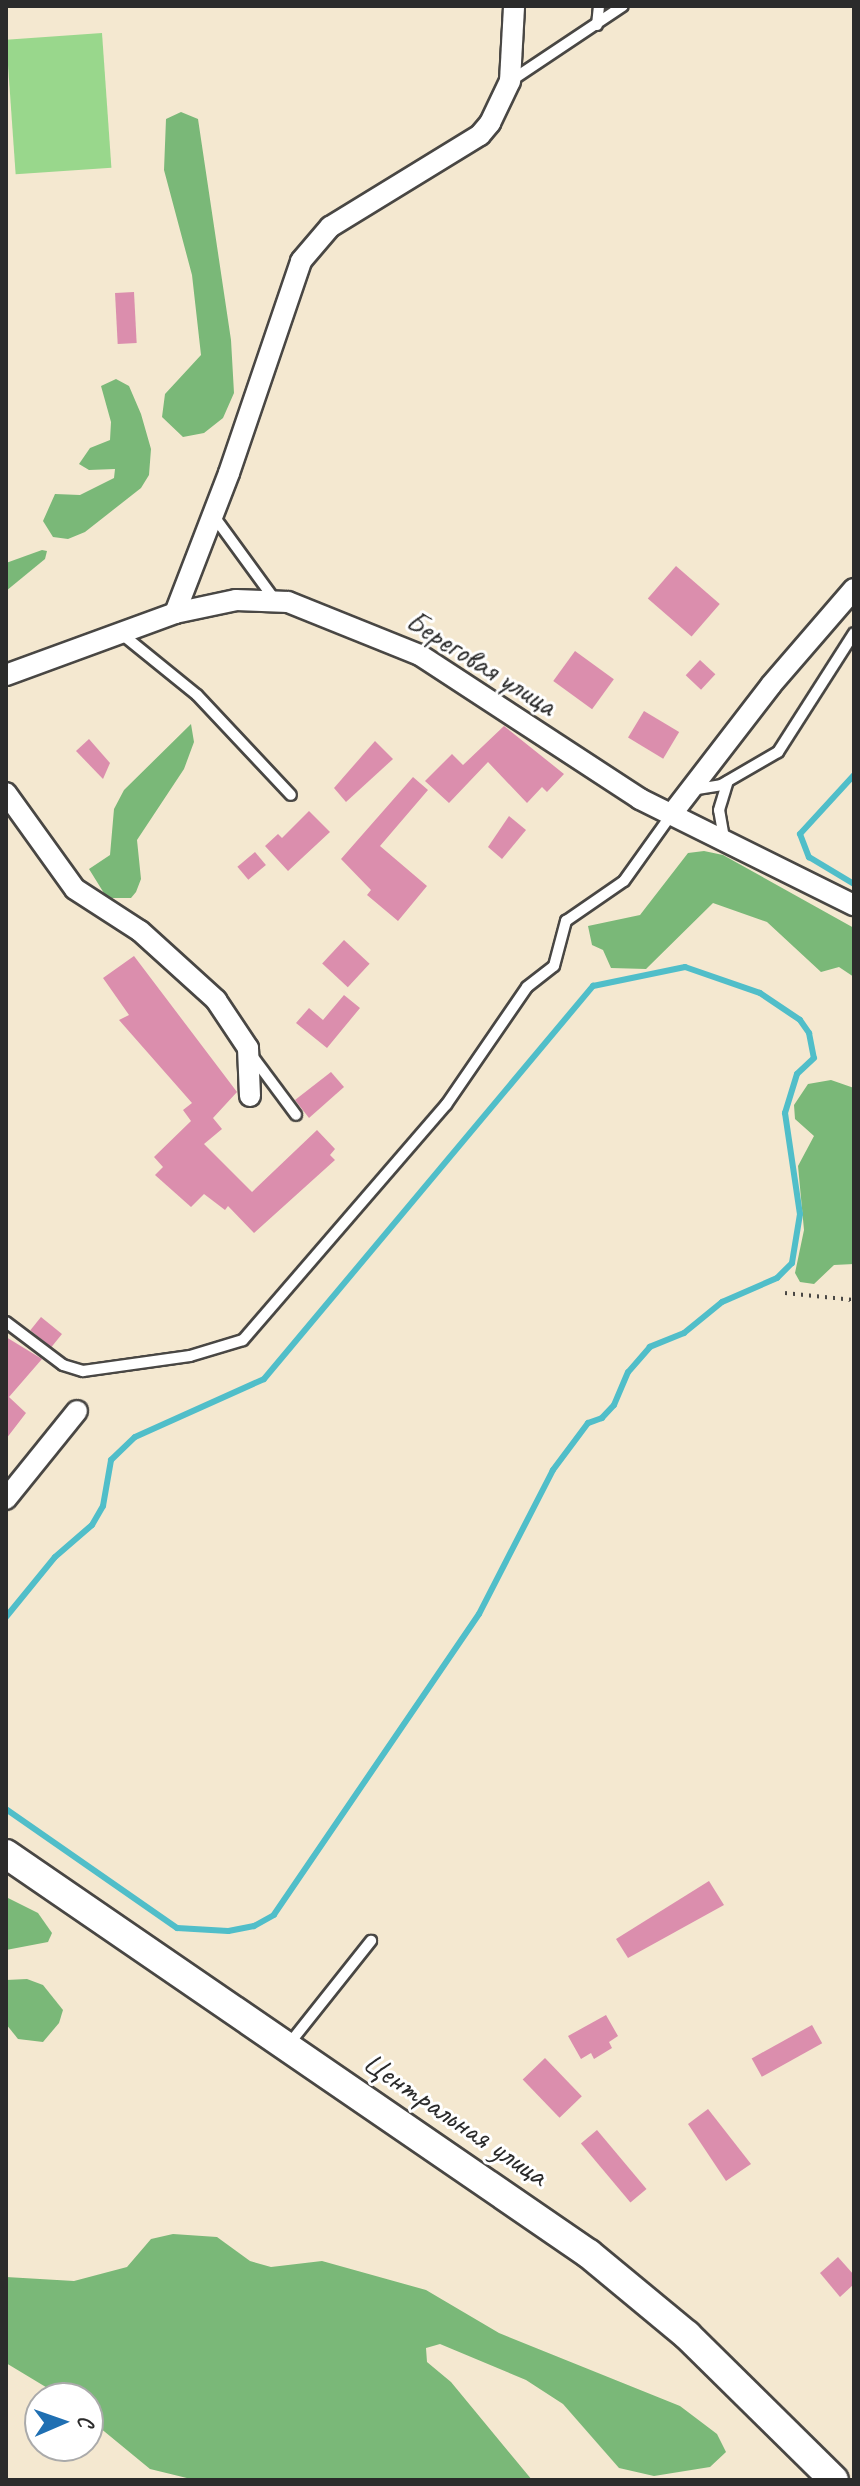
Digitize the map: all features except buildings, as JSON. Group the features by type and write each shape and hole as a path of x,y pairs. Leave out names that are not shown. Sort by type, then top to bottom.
{"street":[{"path":"175,613 213,515 301,261 330,227 480,135 499,111 510,81 514,6"},
{"path":"671,815 854,589"},
{"name":"Береговая улица","path":"6,675 123,635 175,613 236,600 275,600 348,623 420,655 671,815 724,838 854,905"},
{"path":"6,793 64,878 129,922 197,979 240,1031 248,1048 250,1096"},
{"path":"6,1499 77,1411"},
{"name":"Центральная улица","path":"6,1854 458,2160 638,2291 834,2480"}],"lane":[{"path":"597,25 599,6"},
{"path":"510,81 623,6"},
{"path":"213,515 275,600"},
{"path":"689,790 728,781 778,752 792,736 854,633"},
{"path":"123,635 197,695 291,795"},
{"path":"724,838 719,810 728,781"},
{"path":"6,1322 63,1365 83,1371 190,1356 243,1340 446,1105 527,987 554,966 566,921 624,881 671,815"},
{"path":"248,1048 269,1085 296,1115"},
{"path":"287,2046 371,1941"}],"path":[{"path":"785,1293 854,1300"}],"green space":[{"path":"102,33 111,168 16,174 6,40"},
{"path":"181,112 198,119 231,340 234,393 223,418 204,433 183,437 162,417 165,394 201,355 192,275 164,170 166,119"},
{"path":"116,379 129,386 141,414 151,449 149,475 141,488 85,532 68,539 53,537 43,521 55,494 80,495 114,478 115,469 89,470 79,464 90,448 110,440 111,422 101,386"},
{"path":"47,551 45,559 6,591 6,563"},
{"path":"191,724 194,742 184,769 137,840 141,879 136,892 131,898 107,898 89,869 110,855 114,809 124,790"},
{"path":"704,851 723,855 854,928 854,977 839,967 821,972 767,922 713,903 646,969 611,968 603,950 592,945 588,926 640,915 688,853"},
{"path":"831,1080 854,1088 854,1264 834,1265 814,1284 800,1282 795,1273 804,1230 798,1166 814,1136 795,1119 794,1105 808,1084"},
{"path":"6,1897 38,1913 52,1933 48,1942 6,1950"},
{"path":"27,1979 43,1985 63,2010 59,2023 43,2042 18,2039 6,2024 6,1980"},
{"path":"173,2234 217,2237 250,2261 271,2267 322,2261 426,2290 499,2333 680,2406 717,2434 726,2452 710,2467 654,2476 619,2468 563,2404 526,2380 440,2344 426,2348 427,2362 451,2382 532,2480 195,2480 150,2469 104,2431 104,2382 37,2382 6,2363 6,2277 74,2281 127,2267 151,2239"}],"waterway":[{"path":"854,775 800,834 809,857 854,884"},
{"path":"6,1617 55,1557 92,1525 103,1506 111,1460 135,1437 264,1379 593,986 685,967 760,993 800,1020 809,1033 814,1058 797,1074 785,1113 800,1214 792,1263 777,1278 722,1302 684,1333 650,1347 628,1372 614,1405 602,1418 588,1423 553,1470 479,1614 274,1915 254,1926 228,1931 177,1928 6,1809"}]}
